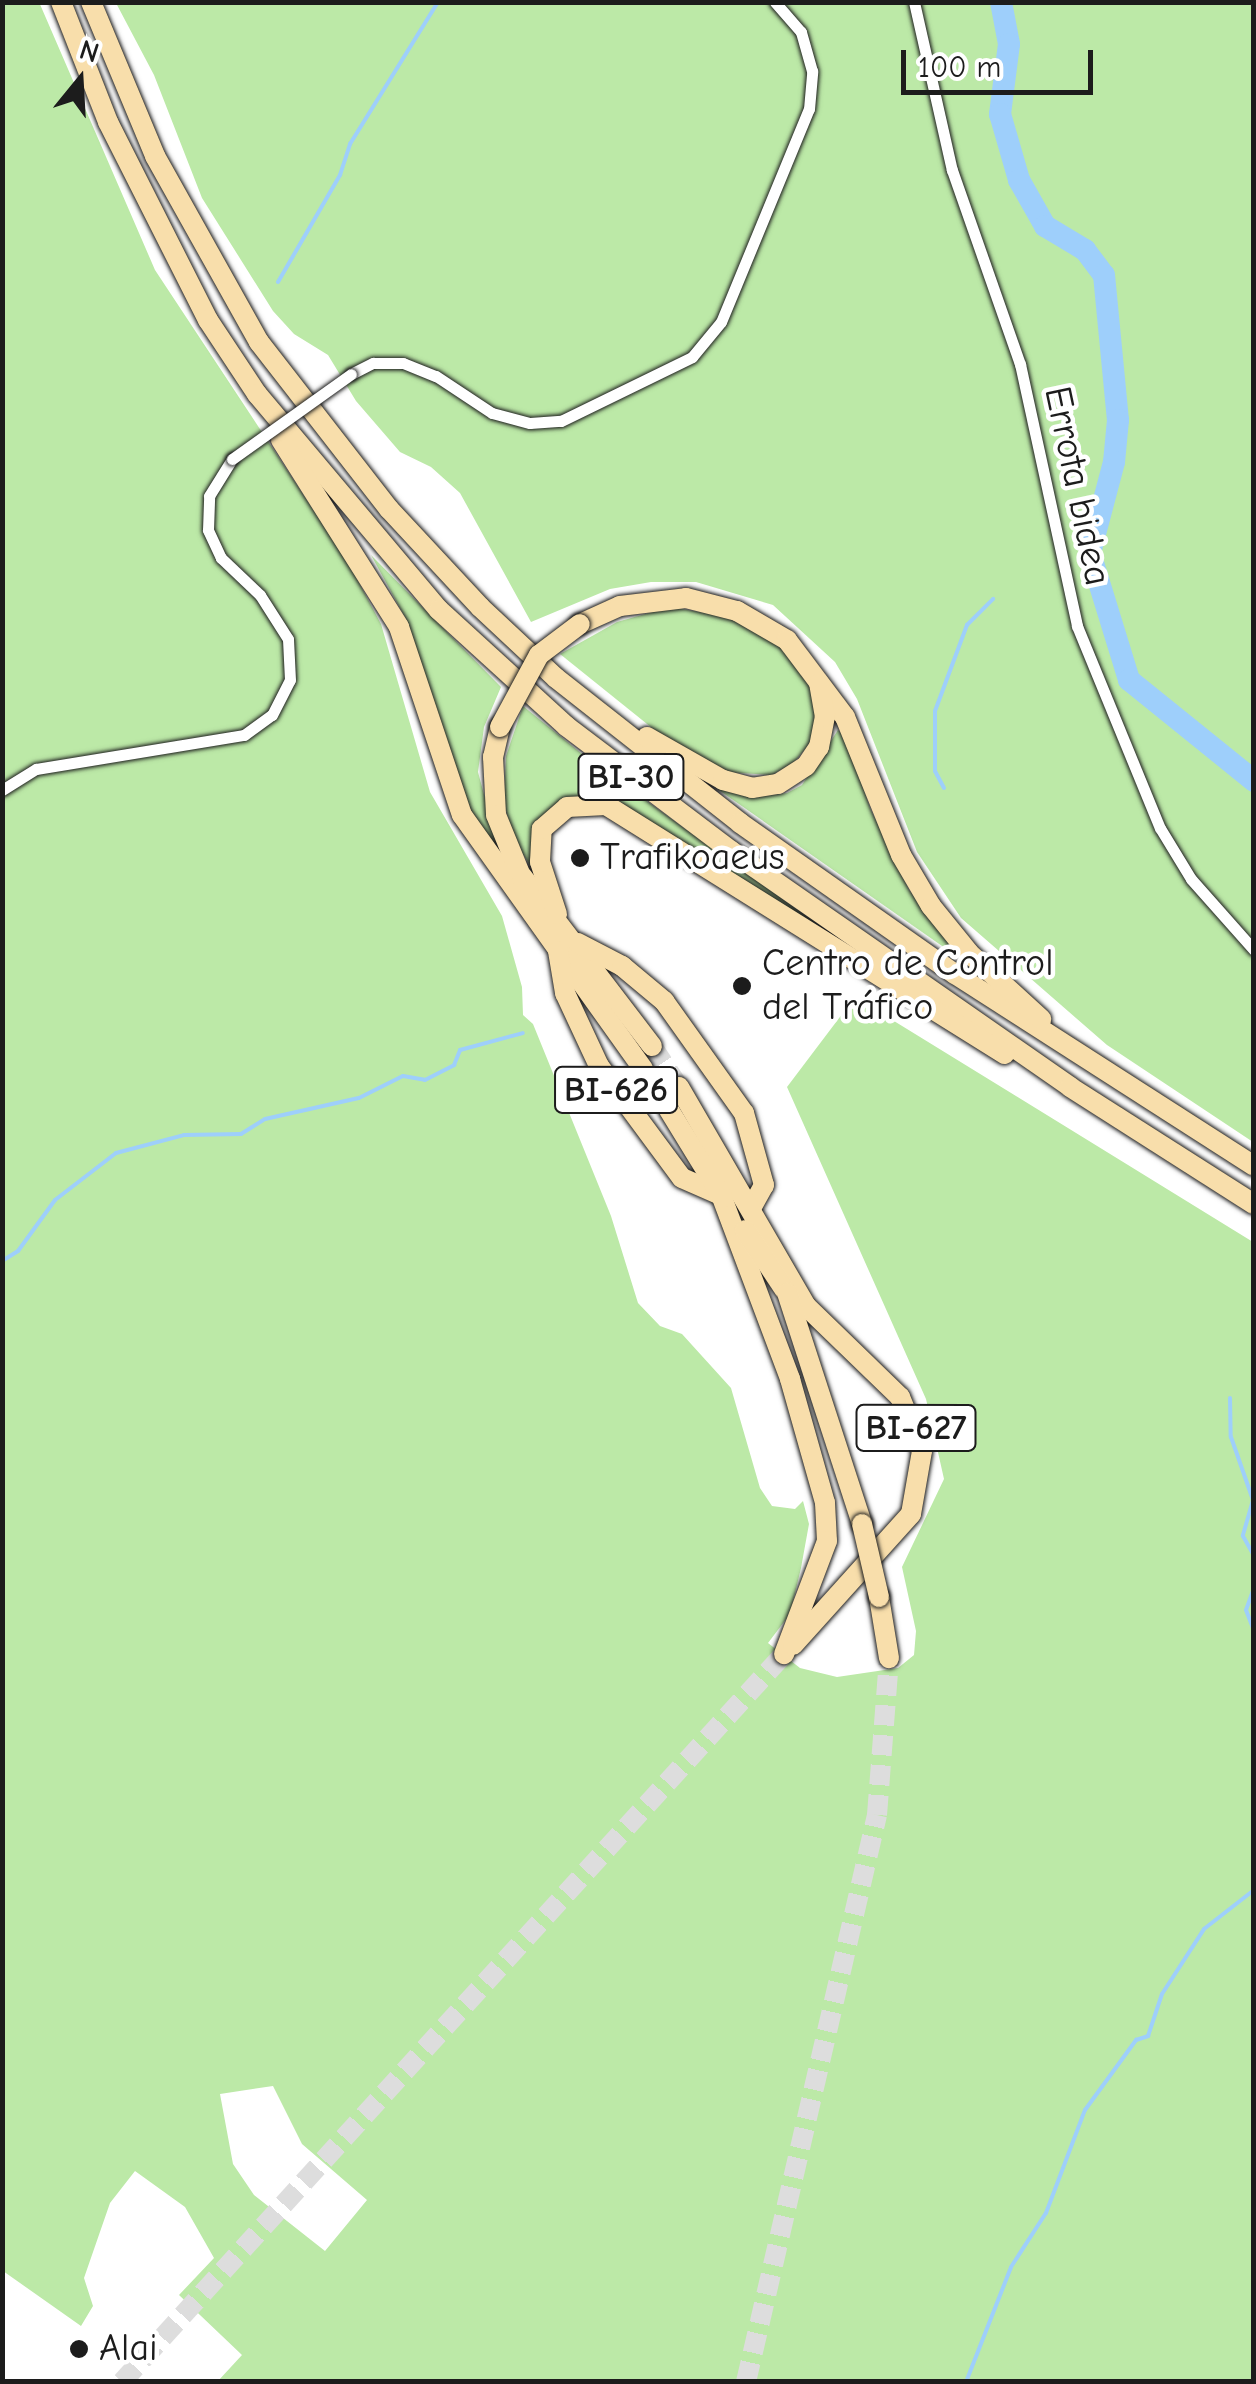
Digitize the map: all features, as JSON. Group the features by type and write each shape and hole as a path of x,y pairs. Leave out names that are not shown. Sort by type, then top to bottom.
{"highway":[{"name":"BI-30","path":"61,2 157,228 256,394 398,566 566,726 731,851 1070,1087 1254,1204"},
{"name":"BI-30","path":"91,2 154,156 259,342 390,510 556,678 755,834 1061,1043 1254,1166"},
{"path":"256,394 400,628 462,815 547,918"},
{"path":"547,918 522,876 496,815 493,757 500,727 538,655 580,624 620,606 686,598 765,625 812,668 845,718 900,854 931,906 1061,1043"},
{"path":"556,678 696,769 752,788 788,779 815,754 825,717 812,668"},
{"path":"547,918 540,862 542,830 568,807 606,805 976,1039 1070,1087"},
{"name":"BI-626","path":"547,918 643,1069"},
{"name":"BI-626","path":"568,947 652,1046"},
{"name":"BI-626","path":"568,947 565,993 598,1066 682,1178 721,1195"},
{"name":"BI-626","path":"568,947 622,966 664,1001 744,1113 764,1185 751,1208"},
{"name":"BI-626","path":"678,1086 751,1208 788,1295 862,1524 889,1658"},
{"name":"BI-626","path":"670,1110 788,1295"},
{"name":"BI-627","path":"721,1195 768,1314 825,1504 827,1541 784,1654 837,1603 911,1514 922,1450 900,1397 823,1328 751,1208"}],"street":[{"path":"2,790 36,769 244,736 272,715 290,680 288,639 260,596 221,558 208,530 208,496 232,459 352,374 373,363 402,363 436,376 492,413 530,423 561,421 692,357 721,322 809,109 812,71 801,32 775,2"},
{"name":"Errota bidea","path":"914,2 952,170 1020,364 1077,626 1160,828 1192,879 1254,950"}],"green space":[{"path":"39,2 155,270 349,564 381,624 430,792 502,916 522,987 523,1015 533,1024 611,1216 638,1303 660,1326 682,1334 731,1388 760,1488 772,1506 795,1509 803,1501 809,1524 790,1614 768,1643 800,1668 837,1677 898,1668 914,1655 916,1631 902,1567 944,1479 926,1399 787,1087 855,997 1253,1242 1253,2381 218,2381 242,2355 179,2295 214,2258 185,2207 135,2171 110,2203 84,2278 93,2306 81,2326 3,2271 2,3","holes":["273,2086 302,2144 367,2200 325,2251 254,2195 233,2164 220,2094"]},
{"path":"116,3 1253,3 1253,1142 1107,1045 961,918 917,852 857,699 835,662 773,605 696,582 651,582 610,589 531,622 460,493 431,467 400,452 356,401 328,355 294,334 273,311 202,198 154,75"},
{"path":"371,555 501,687 484,727 478,772 502,862 470,809 406,619"},
{"path":"670,607 729,617 780,645 808,675 818,709 813,740 794,762 772,775 724,772 657,732 560,654 617,622"},
{"path":"523,706 587,758 867,960 615,801 586,794 553,806 534,827 531,867 513,838 504,802 506,756"},
{"path":"838,730 847,739 870,808 909,890 975,969 706,781 755,797 787,793 802,785"}],"waterway":[{"path":"278,282 340,175 350,144 438,2"},
{"path":"1001,2 1009,44 1000,114 1019,180 1045,226 1085,250 1104,275 1118,420 1114,462 1090,553 1129,680 1254,781"},
{"path":"944,788 935,771 935,711 967,625 993,599"},
{"path":"2,1261 18,1251 55,1200 116,1153 184,1135 241,1134 265,1119 359,1098 403,1076 425,1080 454,1065 460,1050 523,1033"},
{"path":"1230,1398 1231,1437 1253,1500 1243,1536 1254,1556"},
{"path":"1254,1588 1246,1610 1254,1631"},
{"path":"966,2382 1011,2267 1046,2213 1085,2110 1136,2040 1148,2036 1162,1994 1204,1929 1254,1890"}],"tunnel":[{"path":"652,1046 679,1087"},
{"path":"643,1069 669,1110"},
{"path":"122,2382 784,1654"},
{"path":"746,2382 877,1815 889,1658"}],"place":[{"name":"Trafikoaeus","path":"580,858"},
{"name":"Centro de Control del Tráfico","path":"742,986"},
{"name":"Alai","path":"79,2349"}]}
